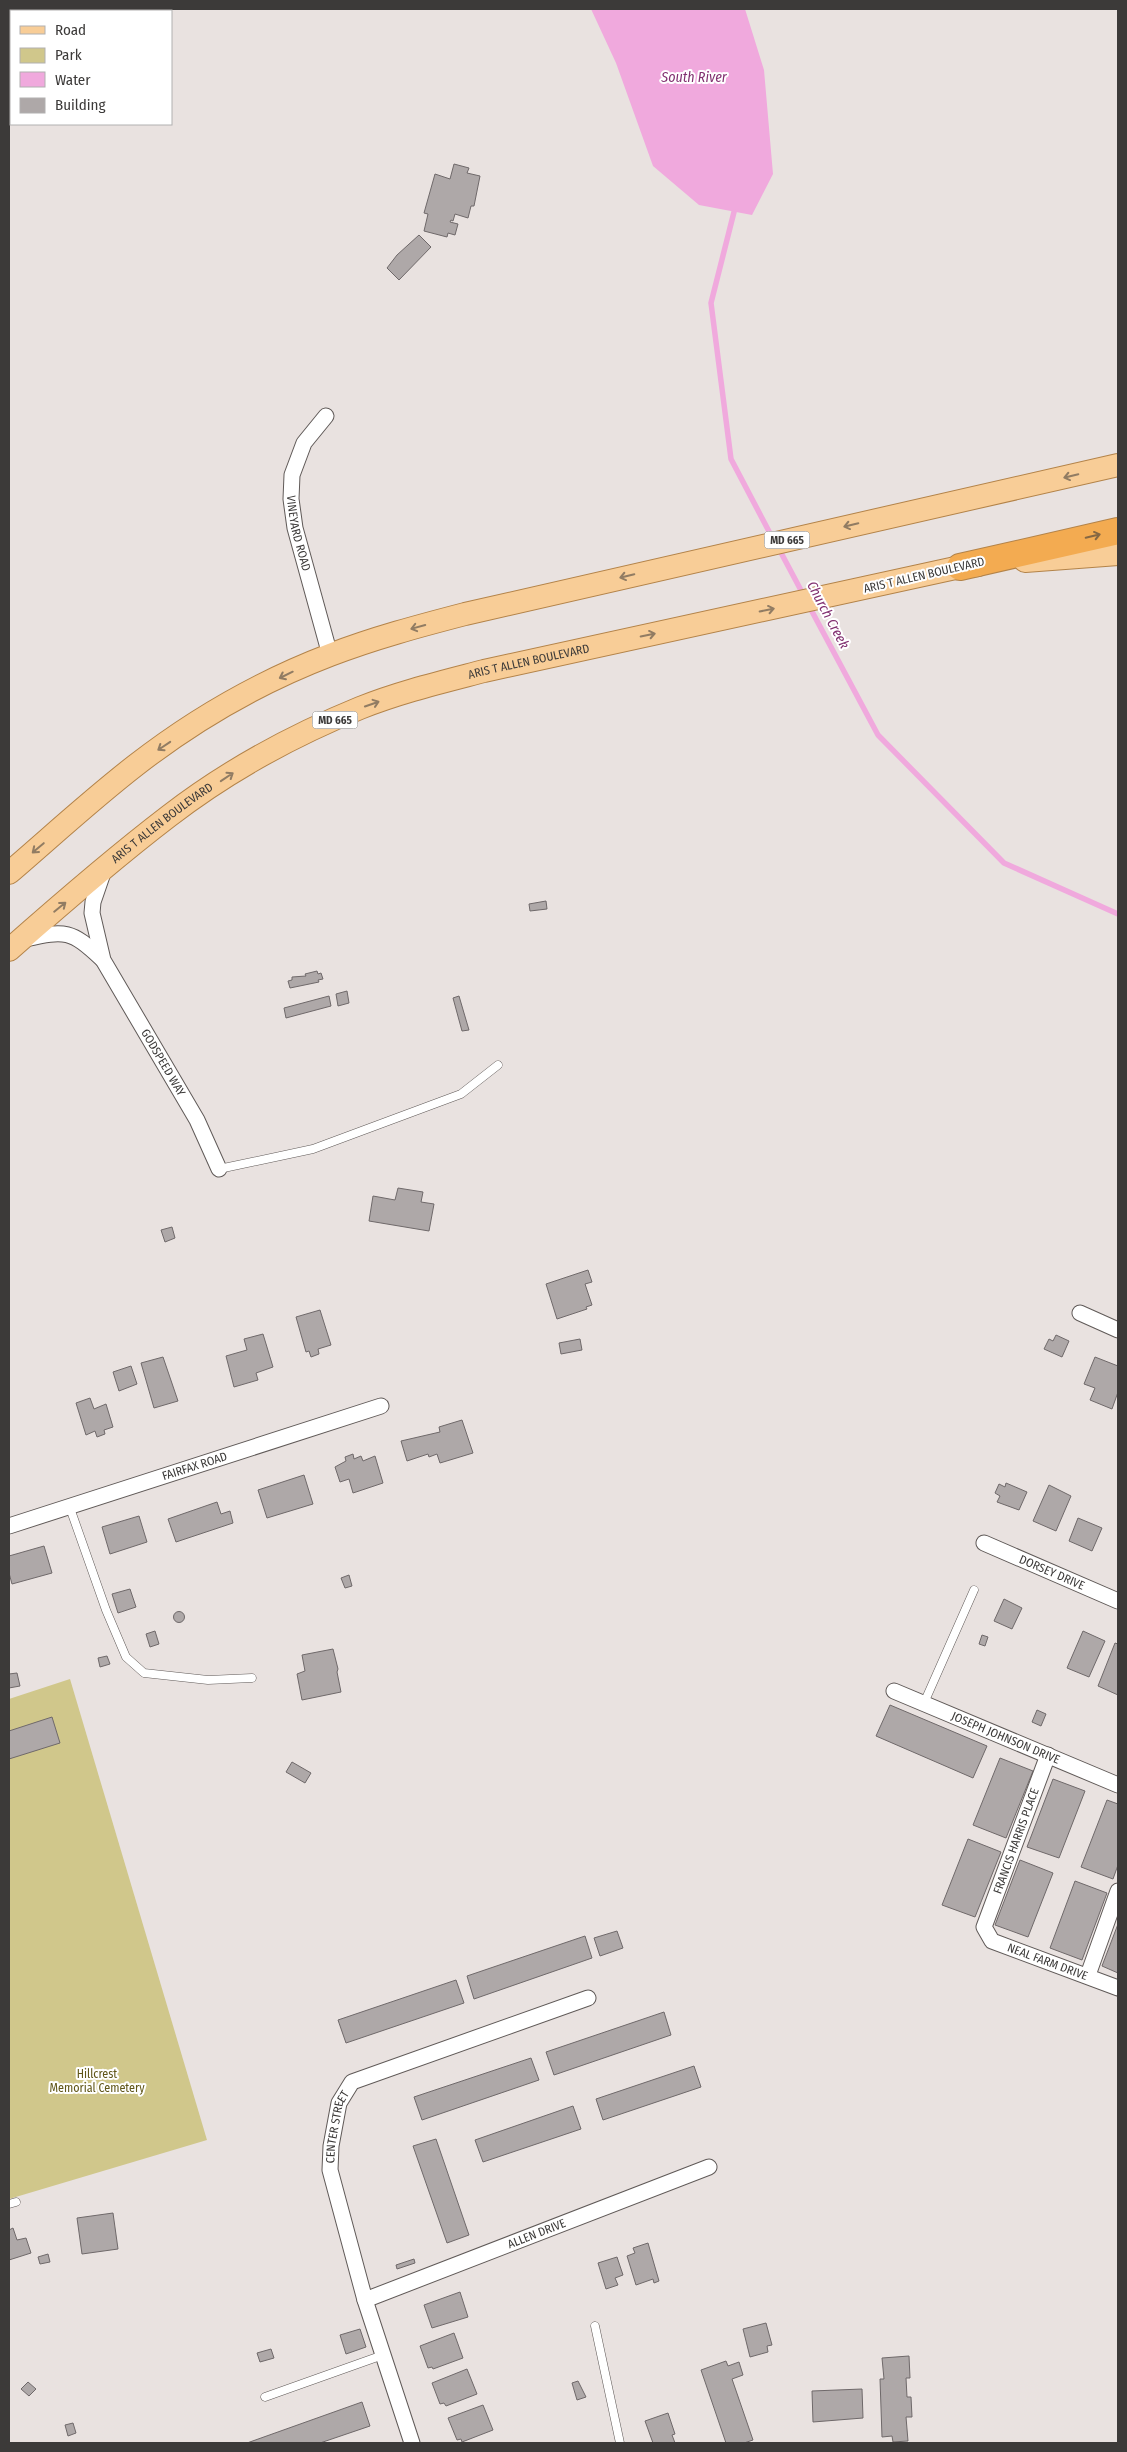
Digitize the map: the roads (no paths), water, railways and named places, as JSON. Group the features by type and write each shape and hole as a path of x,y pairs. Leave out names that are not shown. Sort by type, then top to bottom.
{"highway":[{"name":"ARIS T ALLEN BOULEVARD","path":"951,569 1118,531"}],"main road":[{"name":"MD 665","path":"9,873 144,760 212,714 266,684 330,655 394,633 465,614 1118,466"},
{"path":"951,569 1118,554"},
{"name":"ARIS T ALLEN BOULEVARD","path":"14,945 170,815 236,771 294,739 360,708 420,688 484,671 951,569"}],"street":[{"name":"VINEYARD ROAD","path":"326,416 304,443 292,475 291,499 295,528 330,655"},
{"name":"GODSPEED WAY","path":"103,960 92,913 93,902 104,870"},
{"name":"GODSPEED WAY","path":"14,945 53,933 71,934 80,938 103,960 196,1120 219,1169"},
{"path":"1080,1313 1118,1330"},
{"name":"FAIRFAX ROAD","path":"9,1526 70,1508 381,1406"},
{"name":"DORSEY DRIVE","path":"984,1543 1118,1601"},
{"name":"JOSEPH JOHNSON DRIVE","path":"894,1691 1118,1785"},
{"name":"FRANCIS HARRIS PLACE","path":"984,1927 1048,1756"},
{"path":"1088,1976 1118,1891"},
{"name":"NEAL FARM DRIVE","path":"984,1927 992,1941 1118,1988"},
{"name":"CENTER STREET","path":"412,2443 365,2300 330,2170 331,2146 339,2103 352,2082 588,1998"},
{"name":"ALLEN DRIVE","path":"365,2300 709,2167"}],"lane":[{"path":"219,1169 322,1146 461,1094 498,1065"},
{"path":"70,1508 106,1610 126,1657 144,1673 208,1680 252,1678"},
{"path":"924,1702 974,1590"},
{"path":"594,2326 620,2443"},
{"path":"264,2396 383,2355"}],"water":[{"name":"South River","path":"591,9 745,9 764,70 773,174 752,215 699,205 653,166 616,63"}],"waterway":[{"name":"Church Creek","path":"734,212 711,303 731,459 773,539"},
{"name":"Church Creek","path":"778,547 804,596"},
{"name":"Church Creek","path":"808,604 878,735 1004,863 1118,914"}],"park label":[{"name":"Hillcrest Memorial Cemetery","path":"97,2081"}]}
